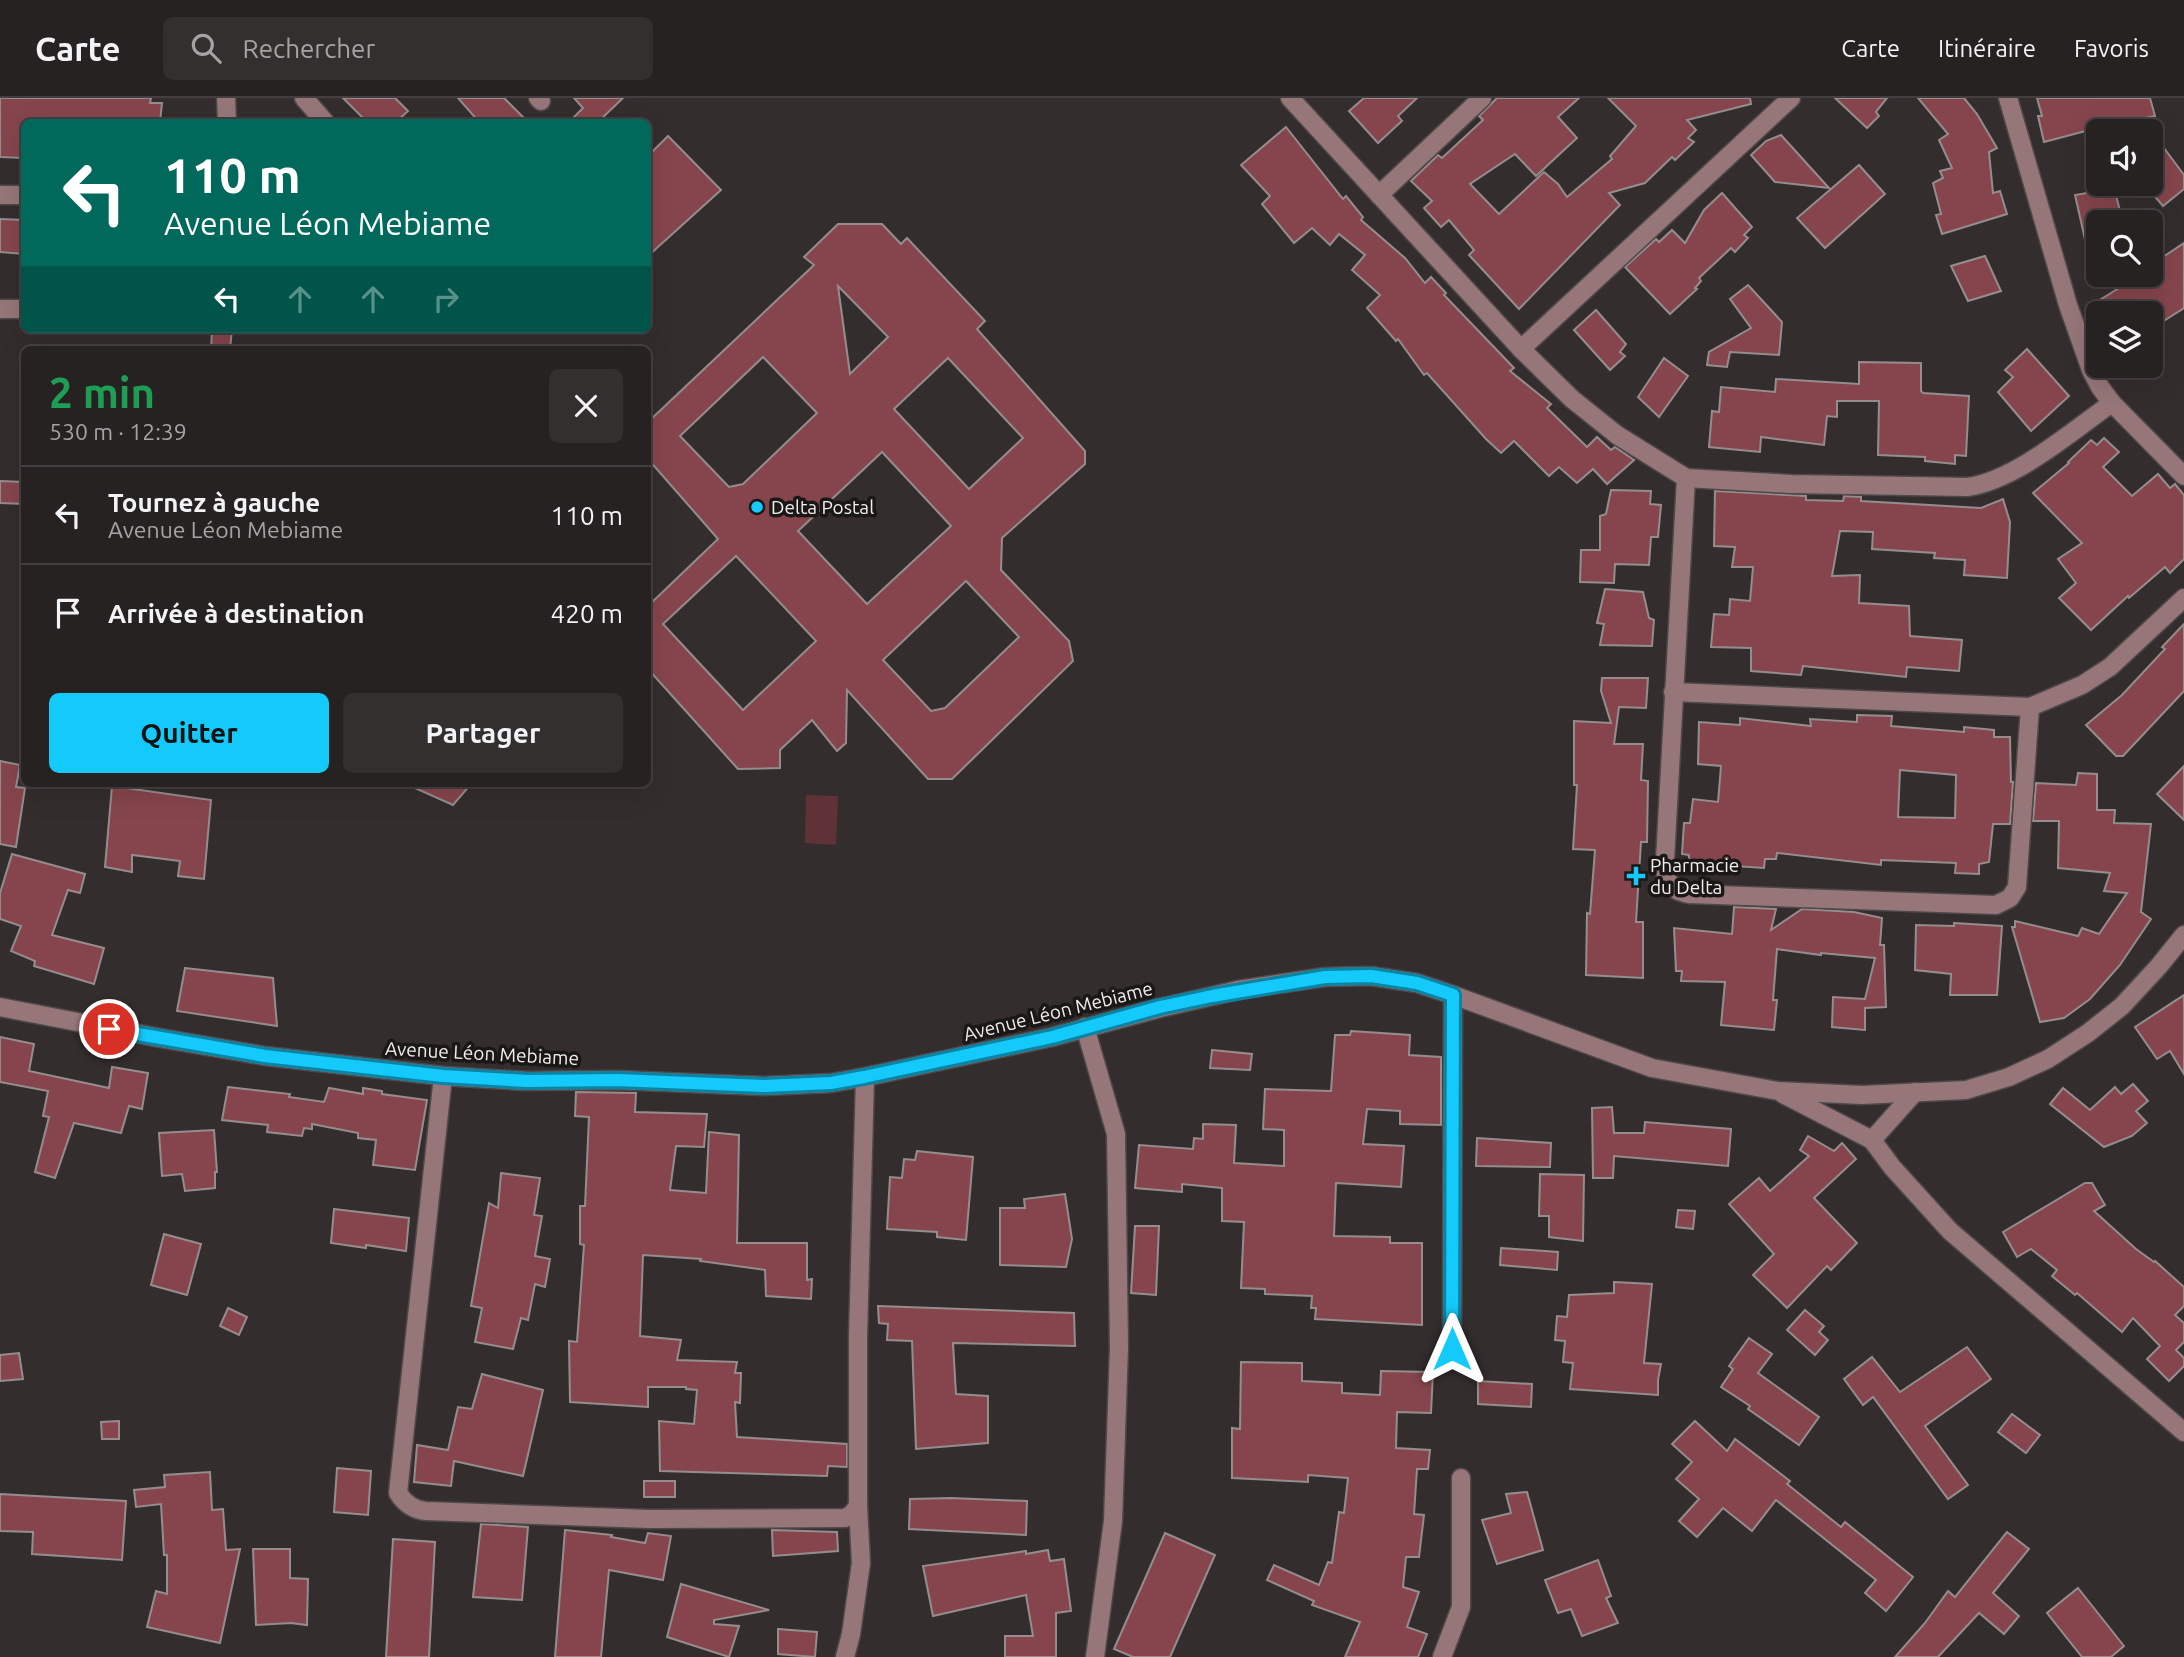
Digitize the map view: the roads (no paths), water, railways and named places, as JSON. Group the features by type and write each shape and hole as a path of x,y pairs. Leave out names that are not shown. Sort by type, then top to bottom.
{"street":[{"path":"226,98 227,119"},
{"path":"304,98 322,119"},
{"path":"1290,98 1521,349 1581,407 1617,435 1686,478 1791,484 1984,485 2039,454 2112,403"},
{"path":"1379,195 1482,98"},
{"path":"1521,349 1791,98"},
{"path":"2008,98 2068,305 2091,370 2112,403 2184,476"},
{"path":"0,195 21,195"},
{"path":"0,309 21,309"},
{"path":"1686,478 1665,860 1666,879 1678,891 1688,894 1996,905 2010,898 2017,887 2031,707"},
{"path":"1673,692 2031,707 2082,685 2110,667 2184,598"},
{"name":"Avenue Léon Mebiame","path":"0,1007 265,1056 443,1076 527,1081 617,1080 764,1086 831,1083 864,1077 1052,1037 1238,990 1325,977 1371,976 1417,983 1652,1068 1778,1091 1862,1095 1966,1090 2009,1077 2048,1059 2088,1033 2122,1006 2160,966 2184,935"},
{"path":"1452,1349 1453,995"},
{"path":"1085,1027 1116,1135 1119,1347 1113,1521 1095,1657"},
{"path":"443,1076 398,1493 403,1500 418,1510 426,1511 649,1519 845,1518 859,1506"},
{"path":"845,1657 862,1563 858,1337 864,1077"},
{"path":"1778,1091 1872,1140 1892,1167 1950,1231 2184,1432"},
{"path":"1872,1140 1916,1092"},
{"path":"1443,1657 1461,1607 1461,1478"}],"place":[{"name":"Delta Postal","path":"757,507"},
{"name":"Pharmacie du Delta","path":"1636,876"}]}
